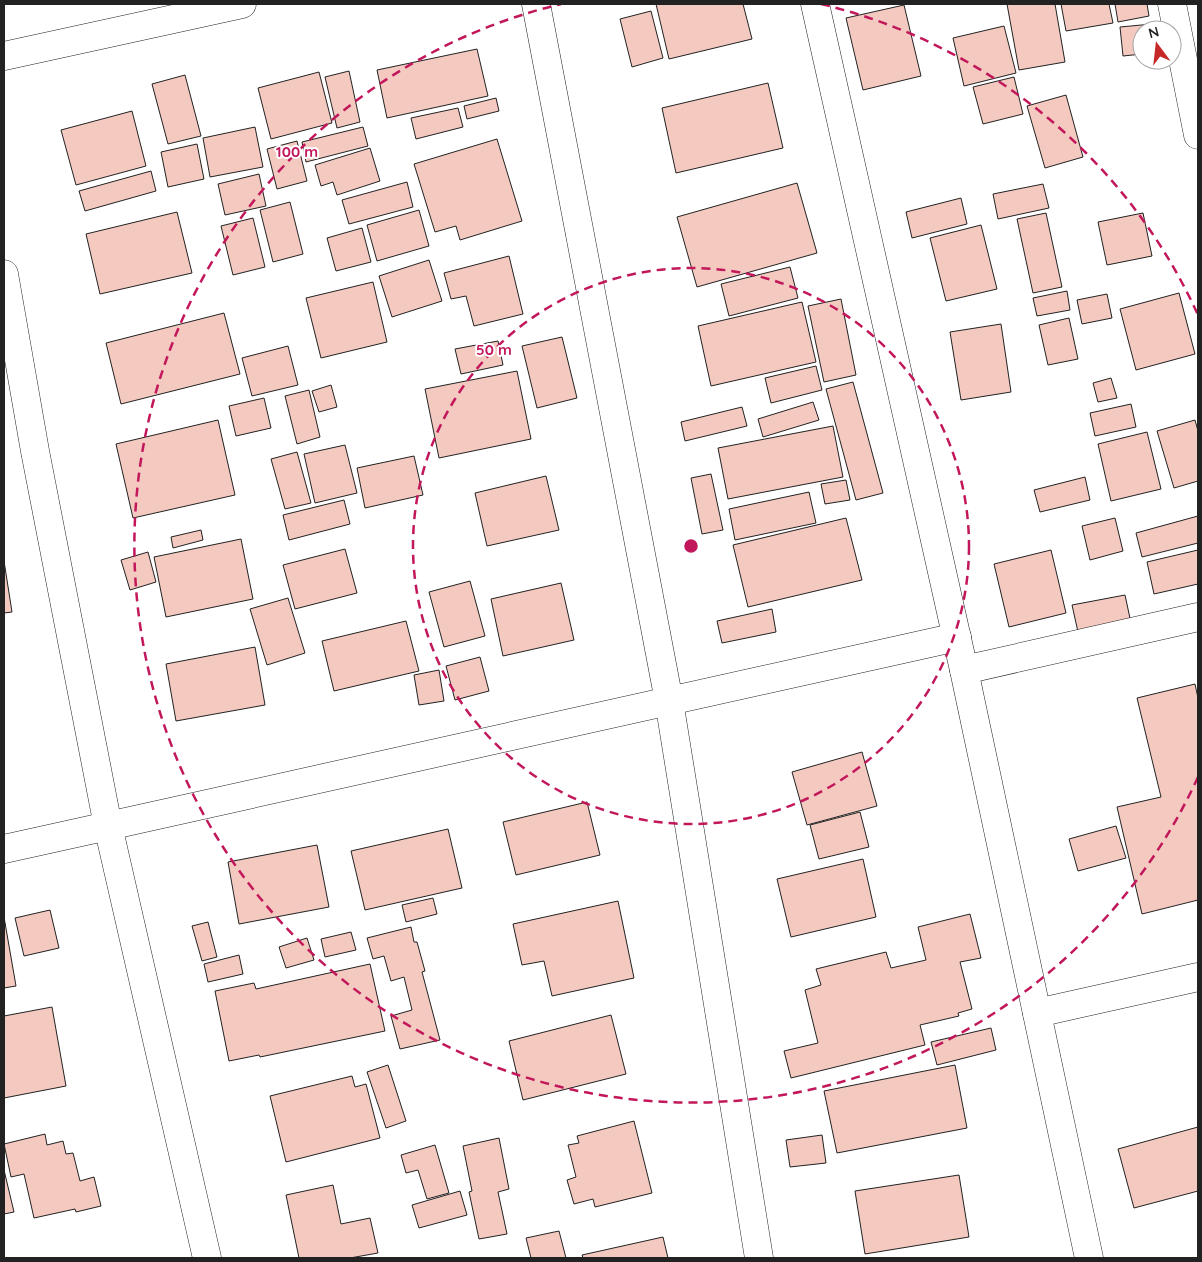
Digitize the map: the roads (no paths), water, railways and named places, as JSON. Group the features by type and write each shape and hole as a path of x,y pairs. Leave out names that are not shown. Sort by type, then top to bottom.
{"street":[{"path":"4,56 242,4"},
{"path":"536,4 670,701 759,1258"},
{"path":"815,4 957,637 1089,1258"},
{"path":"1172,4 1198,135"},
{"path":"4,274 35,451 108,826 208,1258"},
{"path":"964,670 1198,617"},
{"path":"4,848 957,637"},
{"path":"1037,1013 1198,977"}]}
